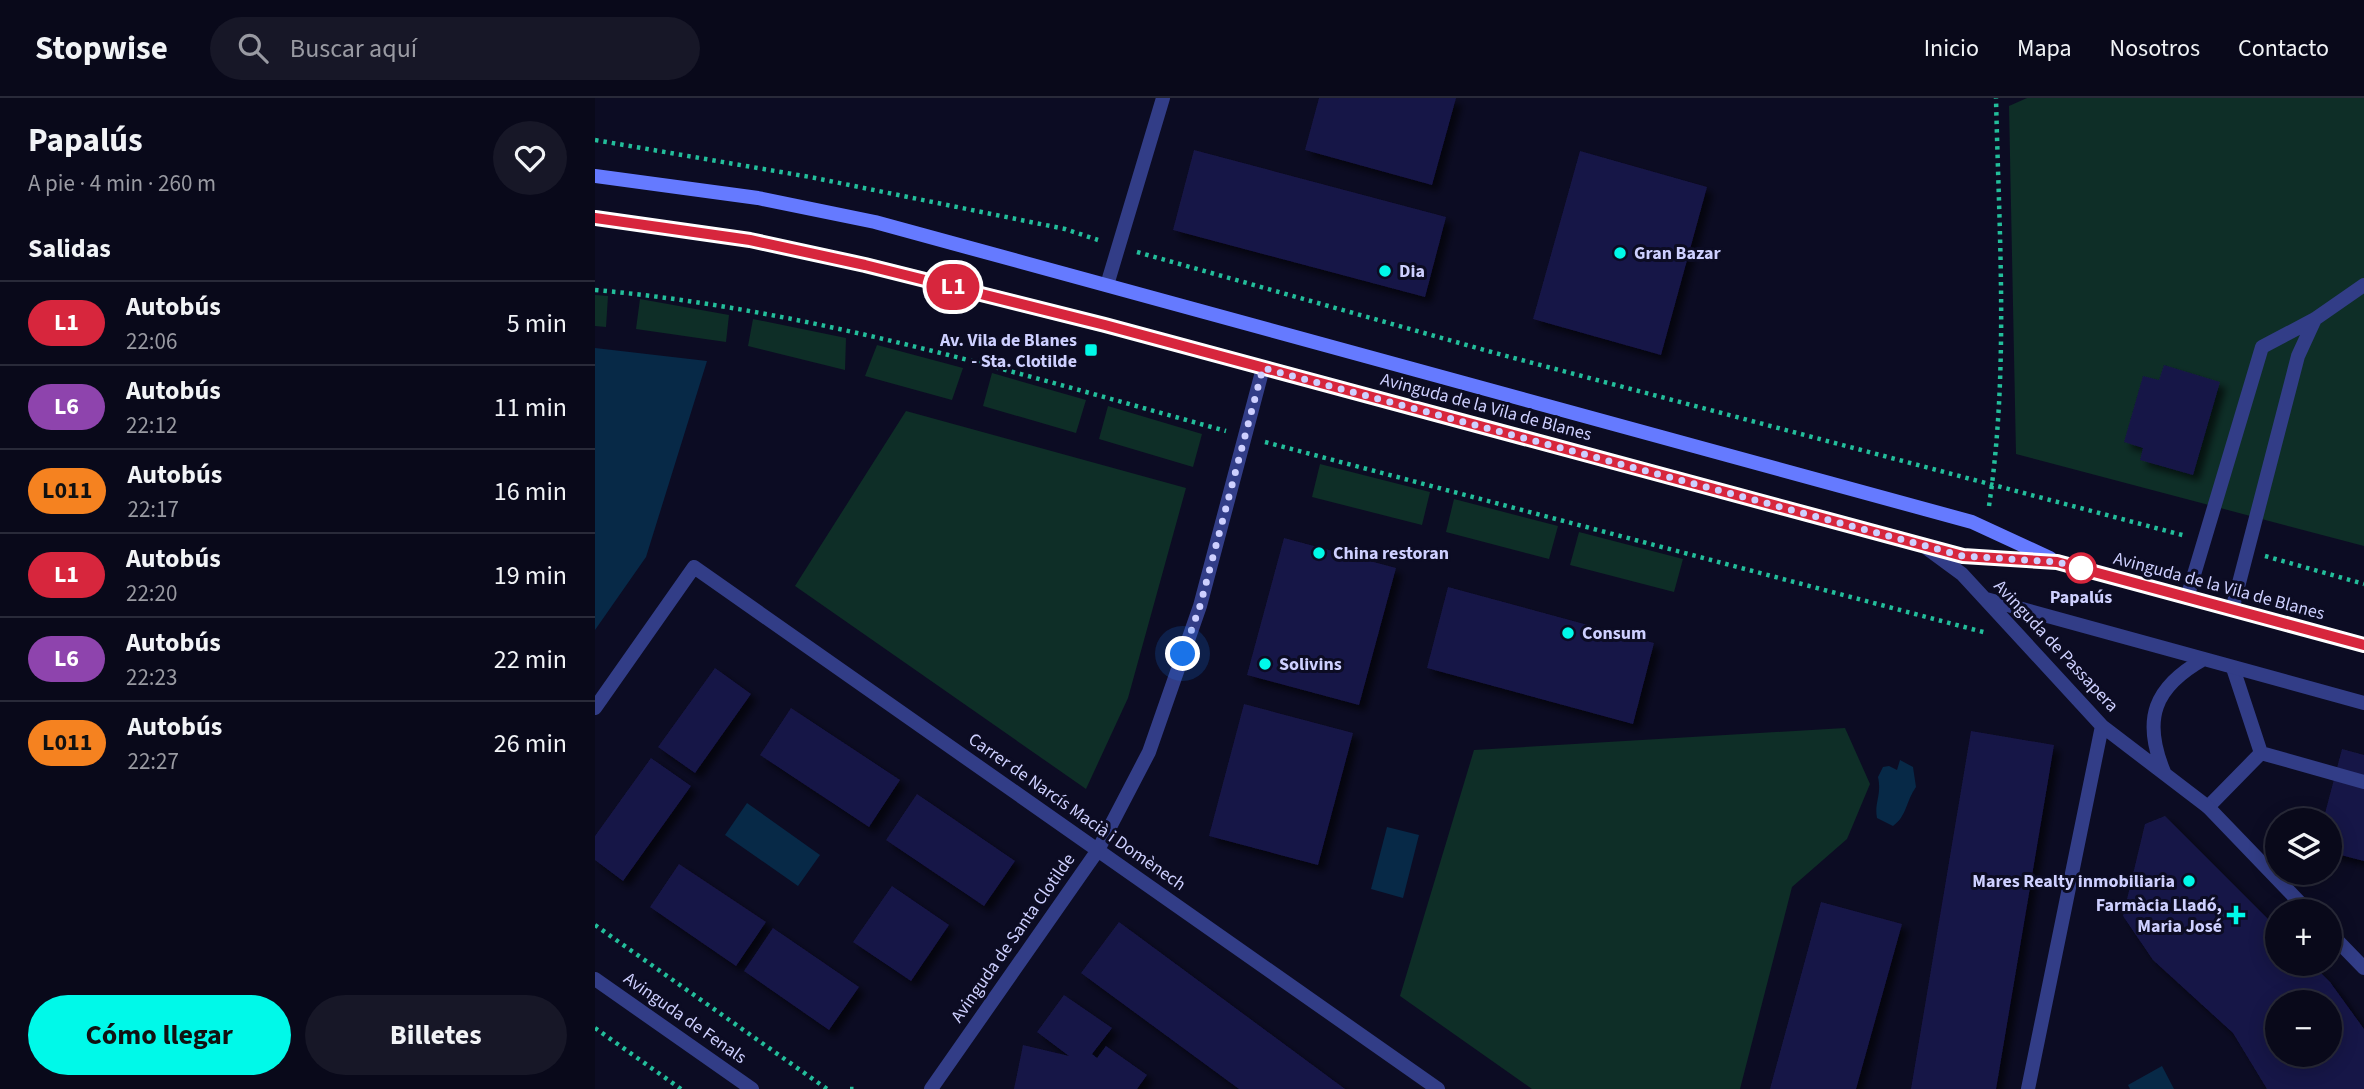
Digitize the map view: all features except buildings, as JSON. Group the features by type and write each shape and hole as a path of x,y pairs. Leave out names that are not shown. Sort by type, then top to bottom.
{"main road":[{"path":"595,176 758,198 875,222 1981,526 2057,562"},
{"name":"Avinguda de la Vila de Blanes","path":"595,218 750,240 865,265 1263,368 1963,556 2057,562 2364,645"}],"street":[{"path":"1107,285 1163,98"},
{"path":"2187,598 2262,347 2315,319 2364,285"},
{"path":"2232,610 2298,356 2315,319"},
{"name":"Avinguda de Santa Clotilde","path":"931,1089 1098,850 1149,752 1200,606 1263,368"},
{"name":"Avinguda de Passapera","path":"1921,545 1962,574 2102,726 2207,807 2296,899"},
{"name":"Carrer de Narcís Macià i Domènech","path":"595,708 694,567 1438,1089"},
{"path":"1985,599 2364,704"},
{"path":"2164,773 2152,735 2157,703 2179,673 2204,659"},
{"path":"2233,668 2260,753"},
{"path":"2028,1089 2102,726"},
{"path":"2260,753 2364,782"},
{"path":"2207,807 2260,753"},
{"path":"2342,945 2364,968"},
{"name":"Avinguda de Fenals","path":"595,979 752,1089"}],"path":[{"path":"1981,526 1992,484 1999,422 2001,329 1996,98"},
{"path":"595,140 1065,229 1118,247 1495,353 2205,541"},
{"path":"595,290 739,310 938,352 2025,643"},
{"path":"2246,551 2364,584"},
{"path":"595,925 827,1089"},
{"path":"595,1028 681,1089"},
{"path":"850,1089 857,1089"}],"green space":[{"path":"2027,98 2364,98 2364,546 2016,454 2009,106"},
{"path":"595,295 608,296 606,327 595,326"},
{"path":"640,299 729,315 726,342 636,329"},
{"path":"753,319 846,338 845,370 748,346"},
{"path":"877,345 963,368 952,400 865,376"},
{"path":"992,373 1086,400 1076,433 983,406"},
{"path":"1108,406 1202,434 1193,467 1099,439"},
{"path":"906,411 1186,488 1128,698 1086,789 795,586"},
{"path":"1320,464 1430,492 1422,525 1312,497"},
{"path":"1454,499 1558,526 1549,559 1446,532"},
{"path":"1579,532 1683,559 1674,592 1570,565"},
{"path":"1845,728 1870,784 1847,839 1792,887 1740,1089 1532,1089 1400,996 1474,750"}],"water":[{"path":"595,348 707,361 646,557 595,630"},
{"path":"1900,760 1913,767 1916,787 1901,818 1893,826 1877,818 1878,777 1883,767 1889,766 1897,770"},
{"path":"747,803 820,855 798,886 725,835"},
{"path":"1387,827 1419,835 1403,898 1371,889"},
{"path":"2162,1066 2174,1089 2130,1089 2128,1085"}],"bus line":[{"name":"L1","path":"595,218 750,240 865,265 1105,325 1963,556 2057,562 2364,645"}],"place":[{"name":"Gran Bazar","path":"1620,253"},
{"name":"Dia","path":"1385,271"},
{"name":"Av. Vila de Blanes - Sta. Clotilde","path":"1091,350"},
{"name":"China restoran","path":"1319,553"},
{"name":"Papalús","path":"2081,568"},
{"name":"Consum","path":"1568,633"},
{"name":"Solivins","path":"1265,664"},
{"name":"Mares Realty inmobiliaria","path":"2189,881"},
{"name":"Farmàcia Lladó, Maria José","path":"2236,915"}],"route":[{"path":"1183,654 1200,606 1263,368 1963,556 2057,562 2088,570 2081,568"}]}
